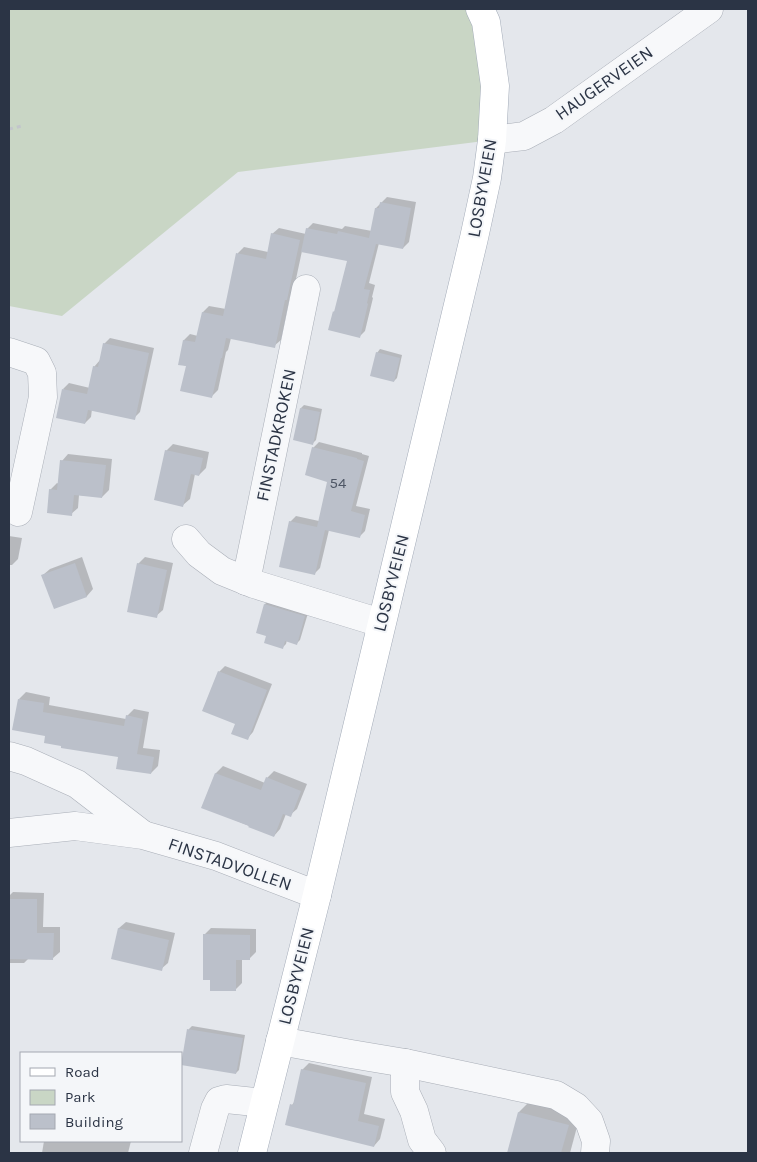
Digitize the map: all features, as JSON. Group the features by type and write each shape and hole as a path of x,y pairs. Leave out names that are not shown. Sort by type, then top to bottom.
{"main road":[{"name":"LOSBYVEIEN","path":"252,1153 317,895 487,178 492,140 495,86 486,22 480,9"}],"street":[{"name":"HAUGERVEIEN","path":"492,140 524,136 554,120 709,9"},
{"name":"FINSTADKROKEN","path":"246,581 306,289"},
{"path":"9,352 36,360 42,373 43,397 18,512"},
{"path":"186,539 199,554 222,572 381,623"},
{"name":"FINSTADVOLLEN","path":"9,756 26,761 77,784 143,835"},
{"name":"FINSTADVOLLEN","path":"9,834 74,826 143,835 216,856 317,895"},
{"path":"280,1040 405,1063 556,1095 576,1107 589,1121 596,1141 595,1153"},
{"path":"405,1063 405,1092 414,1111 419,1149"},
{"path":"202,1153 218,1101 226,1098 264,1104"}],"path":[{"path":"9,129 22,126"}],"green space":[{"path":"9,9 479,9 492,140 238,172 62,316 9,306"}],"building":[{"path":"380,202 411,208 403,249 376,244 364,289 370,290 360,338 328,330 347,261 301,252 306,228 337,234 338,231 369,238 375,208 379,208"},
{"path":"271,233 300,240 275,348 226,338 212,398 180,391 186,366 178,365 183,340 195,342 202,312 223,316 236,253 266,259"},
{"path":"103,343 149,353 135,420 88,410 85,424 56,418 62,389 87,394 93,366 98,367"},
{"path":"376,352 400,358 394,382 370,376"},
{"path":"300,408 320,412 313,445 293,440"},
{"path":"312,447 364,461 351,511 365,515 360,538 325,530 315,575 279,567 289,521 317,527 327,482 305,475"},
{"path":"165,450 203,458 199,476 191,474 183,507 154,500"},
{"path":"60,460 106,465 102,498 74,495 72,516 47,513 49,489 57,490"},
{"path":"75,563 87,597 54,609 41,575"},
{"path":"137,563 167,570 157,618 127,612"},
{"path":"264,604 305,616 297,645 285,641 283,649 264,643 266,636 256,633"},
{"path":"218,671 267,690 248,740 231,734 235,724 202,711"},
{"path":"18,699 44,703 43,712 124,726 126,715 143,719 137,754 154,757 151,774 116,769 118,757 61,748 61,746 44,743 45,736 12,730"},
{"path":"215,773 261,790 266,777 301,791 291,817 283,814 274,837 201,808"},
{"path":"9,899 37,899 37,933 54,933 53,960 9,959"},
{"path":"118,928 169,940 162,971 111,959"},
{"path":"203,934 250,935 250,960 236,960 236,991 210,991 210,980 203,980"},
{"path":"187,1029 243,1038 236,1074 182,1065"},
{"path":"301,1069 366,1083 358,1121 379,1126 374,1147 285,1125 290,1104 293,1105"},
{"path":"518,1112 569,1125 561,1153 507,1153"}]}
